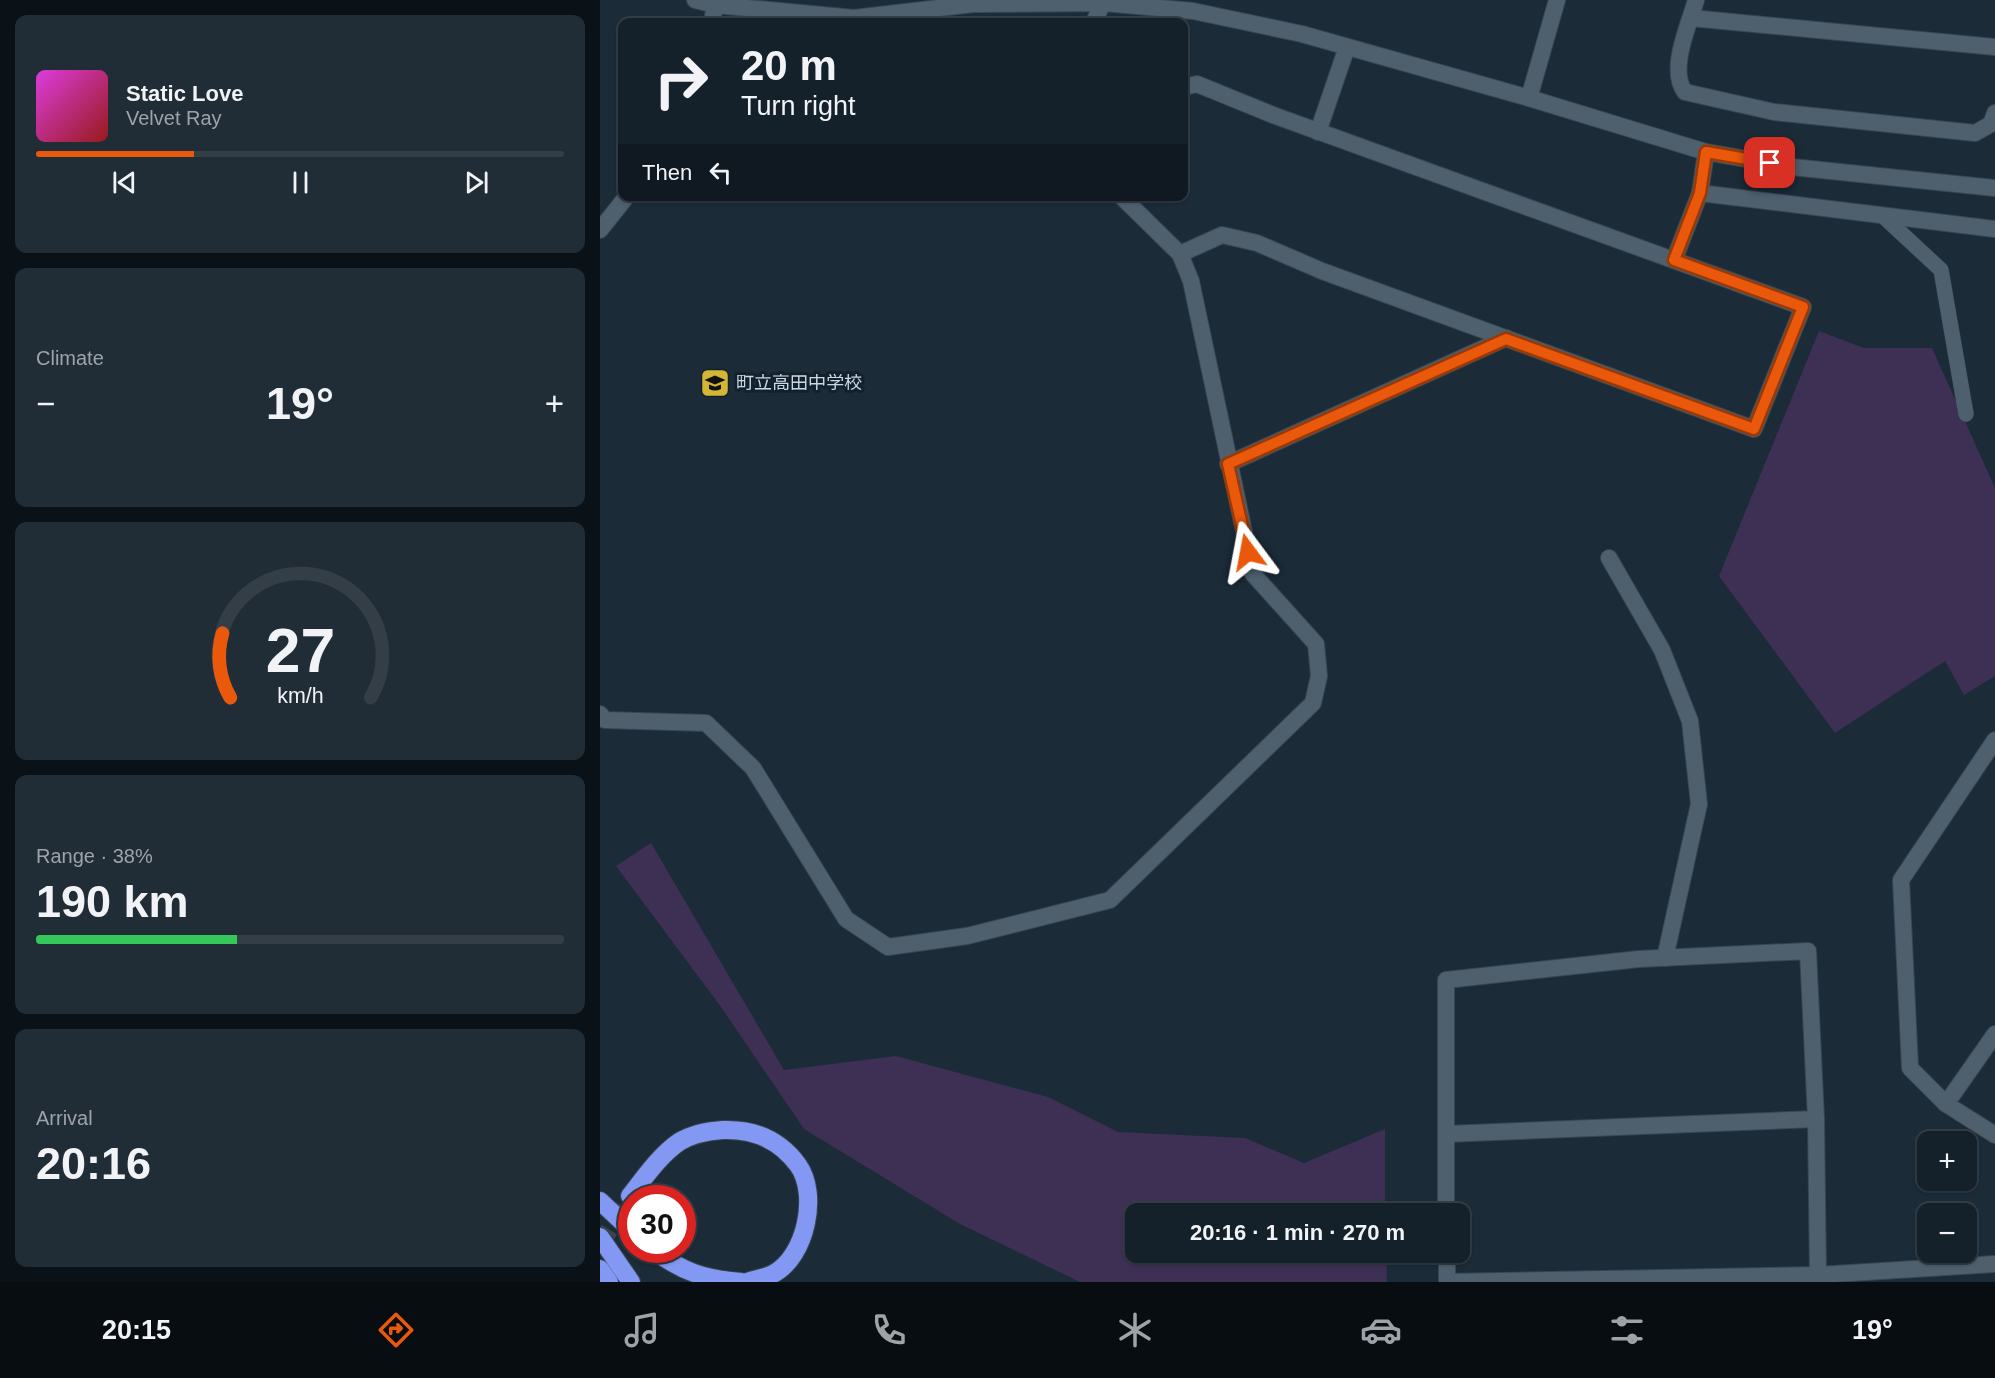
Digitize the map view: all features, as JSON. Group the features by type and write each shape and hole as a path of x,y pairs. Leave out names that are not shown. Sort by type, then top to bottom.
{"highway":[{"path":"639,1185 656,1164 679,1142 705,1131 735,1130 761,1134 783,1149 799,1166 807,1194 807,1226 795,1254 774,1273 747,1282"},
{"path":"600,1201 618,1218"},
{"path":"600,1237 631,1282"},
{"path":"671,1263 708,1280 741,1282"},
{"path":"600,1271 608,1282"}],"street":[{"path":"695,0 715,5 854,18 973,4 1104,2 1193,11 1302,34 1529,98 1706,152 1792,167 1995,188"},
{"path":"1529,98 1557,0"},
{"path":"1696,0 1677,70 1678,83 1684,92 1774,112 1975,133 1991,124 1995,113"},
{"path":"1096,18 1104,2"},
{"path":"713,18 715,5"},
{"path":"1691,18 1995,47"},
{"path":"1318,132 1347,47"},
{"path":"1180,254 1222,236 1257,243 1322,271 1754,429 1803,307 1318,132 1197,84 1188,86"},
{"path":"1674,260 1700,193 1706,152"},
{"path":"1700,193 1995,229"},
{"path":"600,230 623,201"},
{"path":"600,714 605,720 706,723 753,768 846,919 888,947 967,936 1110,900 1313,703 1319,676 1316,644 1254,574 1228,464 1191,281 1180,254 1126,201"},
{"path":"1228,464 1506,339"},
{"path":"1609,558 1662,650 1690,721 1699,804 1665,958"},
{"path":"1995,740 1901,880 1910,1068 1946,1104 1995,1135"},
{"path":"1446,1203 1446,980 1665,958 1808,951 1816,1119 1818,1275"},
{"path":"1946,1104 1995,1034"},
{"path":"1446,1134 1816,1119"},
{"path":"1446,1263 1447,1282 1818,1275 1995,1264"}],"lane":[{"path":"1884,217 1941,270 1966,414"}],"shaded area":[{"path":"1819,331 1864,348 1932,348 1995,488 1995,676 1964,695 1945,661 1835,733 1719,576"},
{"path":"651,843 784,1070 896,1056 1048,1097 1118,1132 1245,1138 1304,1163 1385,1129 1385,1203 1125,1203 1125,1263 1386,1263 1387,1282 1080,1282 960,1224 804,1129 721,1007 616,866"}],"tunnel":[{"path":"600,1245 618,1216"}],"place":[{"name":"町立高田中学校","path":"715,383"}],"route":[{"path":"1248,552 1228,464 1506,339 1754,429 1803,307 1674,260 1700,193 1706,152 1770,163"}]}
